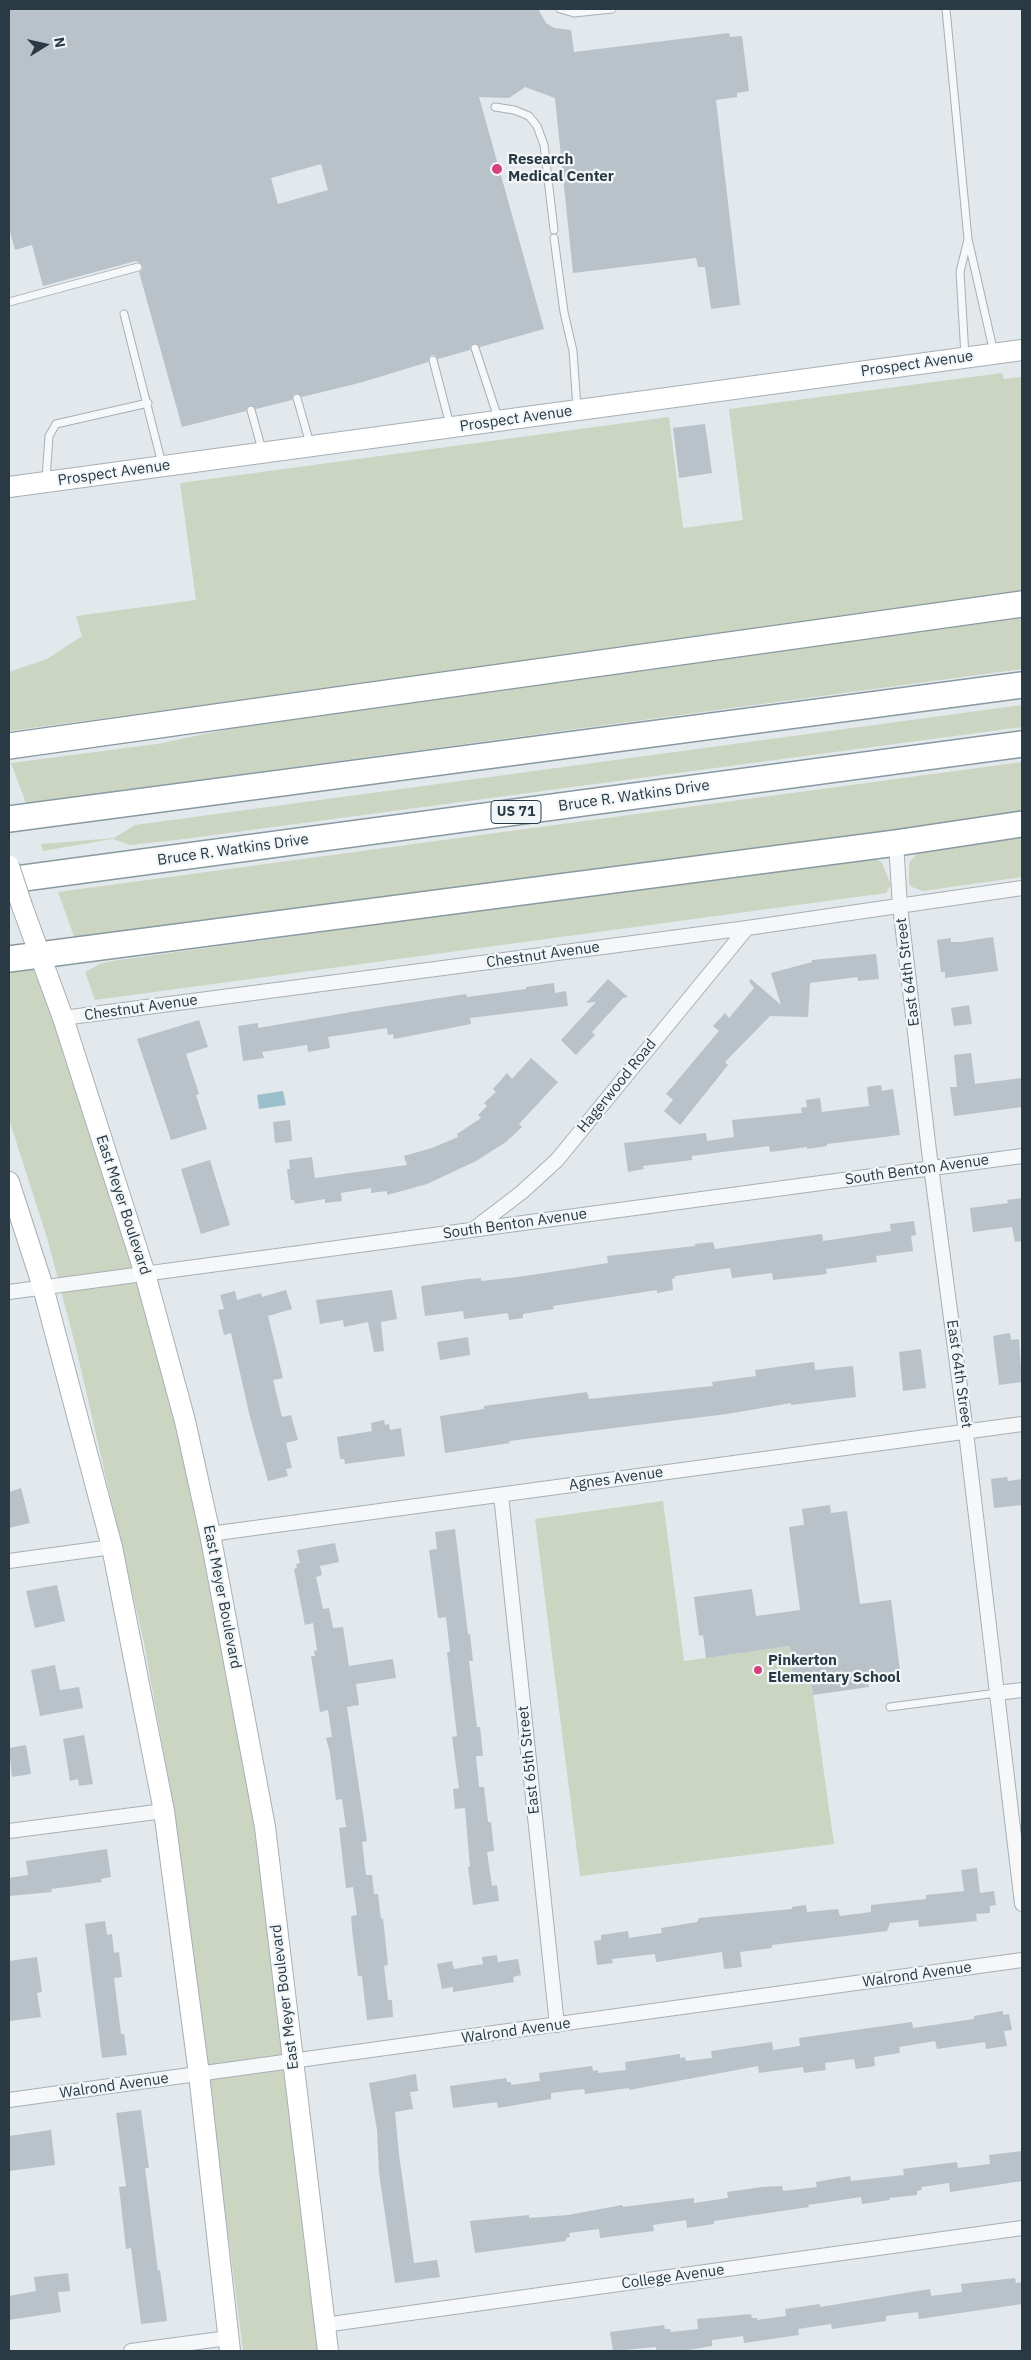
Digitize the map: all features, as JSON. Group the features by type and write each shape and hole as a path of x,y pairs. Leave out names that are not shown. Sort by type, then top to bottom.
{"highway":[{"path":"9,746 1022,604"},
{"path":"9,819 1022,685"},
{"name":"Bruce R. Watkins Drive","path":"9,880 1022,744"},
{"path":"9,959 896,844 1022,824"}],"main road":[{"name":"Prospect Avenue","path":"9,487 1022,350"},
{"name":"East Meyer Boulevard","path":"9,866 63,1018 146,1274 185,1421 210,1534 265,1827 328,2351"},
{"path":"9,1182 43,1287 112,1547 164,1811 199,2074 229,2345"}],"street":[{"name":"East 64th Street","path":"896,844 900,906 931,1168 966,1432 1022,1904"},
{"name":"Chestnut Avenue","path":"63,1018 747,928 1022,888"},
{"name":"Hagerwood Road","path":"473,1230 522,1192 557,1160 747,928"},
{"name":"South Benton Avenue","path":"9,1292 1022,1156"},
{"name":"Agnes Avenue","path":"210,1534 1022,1424"},
{"name":"East 65th Street","path":"501,1495 557,2025"},
{"path":"9,1562 112,1547"},
{"path":"998,1693 1022,1690"},
{"path":"9,1831 164,1811"},
{"name":"Walrond Avenue","path":"9,2100 1022,1960"},
{"name":"College Avenue","path":"324,2325 1022,2228"},
{"path":"131,2351 229,2345"}],"lane":[{"path":"560,9 574,13 612,9"},
{"path":"946,9 968,239 994,354"},
{"path":"495,107 514,110 529,116 537,126 544,145 562,295 573,351 577,410"},
{"path":"965,357 960,272 968,239"},
{"path":"9,302 138,267"},
{"path":"124,314 148,403 162,467"},
{"path":"476,348 499,421"},
{"path":"433,360 450,428"},
{"path":"297,398 311,446"},
{"path":"46,482 49,436 56,424 148,403"},
{"path":"251,410 263,453"},
{"path":"890,1707 998,1693"}],"green space":[{"path":"1002,373 1004,379 1022,377 1022,593 669,643 9,731 9,672 47,659 82,636 76,616 196,600 180,483 669,417 683,528 743,520 729,409"},
{"path":"1022,618 1022,669 26,803 11,763 157,744 287,717"},
{"path":"1022,705 1022,727 176,840 130,845 113,839 43,851 41,844 114,838 135,825"},
{"path":"1022,762 1022,812 76,942 58,892"},
{"path":"1022,836 1022,877 923,891 909,884 909,863 918,852"},
{"path":"875,858 882,863 891,885 886,893 95,1000 85,972 100,964 112,961"},
{"path":"35,967 93,1136 161,1364 205,1553 255,1828 321,2351 243,2351 175,1816 144,1643 77,1352 48,1241 9,1119 9,971"},
{"path":"663,1501 684,1661 790,1646 794,1675 810,1673 834,1844 580,1876 535,1519"}],"water":[{"path":"283,1091 286,1105 259,1109 257,1095"}],"building":[{"path":"9,9 538,9 546,23 554,28 571,30 574,52 729,33 730,37 742,36 749,91 737,93 737,97 716,100 740,305 711,309 705,267 698,267 696,258 573,273 555,98 525,87 509,98 479,97 544,329 480,347 474,343 471,345 470,350 438,359 435,355 431,355 428,362 363,382 302,397 296,393 293,395 292,400 256,409 250,405 246,411 182,427 139,272 143,269 142,264 136,261 43,286 32,245 15,250 9,228","holes":["321,164 328,190 278,204 271,178"]},
{"path":"705,424 712,473 679,478 673,428"},
{"path":"993,937 998,971 945,978 945,972 941,972 937,940 951,938 951,942 961,942"},
{"path":"876,954 879,979 858,981 857,977 810,983 808,1017 770,1016 725,1062 728,1065 680,1125 664,1111 673,1100 666,1094 719,1031 713,1026 725,1013 729,1018 754,988 749,981 751,979 781,1005 771,973 812,962 812,960"},
{"path":"608,979 628,997 623,998 592,1032 595,1035 576,1055 561,1040 596,1002 586,1003"},
{"path":"554,983 555,993 566,991 568,1006 470,1018 471,1024 394,1039 393,1034 388,1035 387,1028 328,1037 330,1048 308,1052 307,1045 262,1052 264,1058 243,1061 238,1026 258,1023 258,1028 466,994 467,997"},
{"path":"969,1005 972,1024 954,1026 951,1008"},
{"path":"199,1020 208,1047 186,1054 199,1094 196,1095 207,1129 171,1140 137,1039"},
{"path":"971,1053 975,1084 1022,1078 1022,1107 954,1116 950,1087 957,1087 954,1055"},
{"path":"531,1058 558,1082 519,1124 522,1127 506,1142 476,1161 427,1184 387,1195 387,1191 371,1193 371,1188 341,1193 342,1201 325,1203 325,1199 295,1204 294,1200 291,1200 287,1169 290,1169 289,1160 312,1157 315,1178 407,1165 404,1156 432,1148 458,1137 457,1134 481,1118 478,1115 487,1106 484,1103 496,1092 493,1089 507,1073 512,1079"},
{"path":"881,1085 882,1091 893,1089 900,1135 827,1144 827,1146 807,1149 807,1147 770,1152 769,1146 692,1156 692,1160 643,1166 644,1169 628,1172 624,1143 706,1133 707,1141 734,1137 732,1120 802,1113 801,1108 807,1107 806,1100 820,1098 822,1112 869,1106 867,1087"},
{"path":"290,1120 292,1141 275,1143 273,1122"},
{"path":"210,1160 230,1225 201,1234 181,1169"},
{"path":"1022,1198 1022,1241 1015,1242 1012,1227 973,1232 970,1208 1008,1203 1007,1200"},
{"path":"914,1221 916,1235 911,1236 913,1251 876,1256 877,1262 826,1269 827,1274 773,1280 772,1273 732,1278 730,1268 675,1276 672,1279 673,1290 657,1293 657,1290 553,1306 554,1309 523,1314 523,1318 509,1320 508,1313 464,1319 463,1311 425,1316 421,1286 469,1279 481,1278 481,1281 518,1277 564,1270 608,1263 607,1256 695,1246 695,1244 713,1242 715,1249 822,1234 823,1241 891,1231 890,1224"},
{"path":"286,1290 292,1309 268,1316 283,1378 273,1380 282,1417 291,1415 298,1440 286,1443 292,1468 286,1469 288,1476 268,1481 250,1417 231,1333 224,1335 218,1310 224,1309 220,1295 235,1291 237,1300 261,1293 262,1297"},
{"path":"392,1290 397,1319 381,1322 384,1351 374,1352 368,1322 344,1327 343,1320 320,1324 316,1300"},
{"path":"1010,1333 1011,1340 1019,1339 1022,1382 999,1385 993,1336"},
{"path":"468,1337 470,1355 440,1360 437,1342"},
{"path":"921,1349 926,1388 903,1391 899,1352"},
{"path":"814,1362 815,1370 853,1366 856,1397 791,1405 791,1403 727,1414 509,1441 510,1443 445,1453 440,1416 484,1409 484,1406 587,1392 589,1399 713,1386 712,1382 756,1376 755,1370"},
{"path":"384,1420 385,1425 389,1424 390,1430 401,1428 405,1456 345,1464 344,1459 340,1459 337,1437 372,1431 371,1423"},
{"path":"1007,1477 1008,1481 1022,1479 1022,1505 994,1508 991,1479"},
{"path":"21,1488 30,1523 9,1528 9,1492"},
{"path":"830,1505 831,1513 847,1511 860,1604 891,1600 900,1671 867,1675 869,1687 813,1695 810,1673 793,1675 790,1646 706,1658 703,1635 699,1636 694,1597 752,1589 756,1616 800,1610 789,1527 804,1525 802,1509"},
{"path":"455,1529 473,1661 469,1661 477,1727 480,1727 483,1756 476,1756 479,1787 484,1787 488,1822 491,1822 494,1851 487,1852 492,1886 497,1885 499,1901 473,1905 468,1867 470,1867 465,1808 455,1809 453,1789 459,1788 452,1737 457,1736 447,1652 450,1652 446,1617 438,1618 429,1550 437,1549 435,1532"},
{"path":"335,1543 339,1562 320,1566 322,1575 316,1577 323,1609 329,1608 333,1628 343,1627 349,1666 393,1659 396,1678 356,1684 359,1705 347,1707 367,1841 362,1842 366,1875 372,1875 374,1894 378,1894 381,1919 383,1918 388,1965 384,1966 388,2000 392,2000 393,2017 367,2020 362,1976 358,1976 352,1930 351,1916 357,1915 353,1887 346,1888 339,1828 346,1827 342,1799 336,1800 330,1753 326,1738 332,1737 328,1710 320,1712 311,1656 315,1656 314,1651 317,1650 313,1623 305,1625 294,1569 297,1568 296,1564 300,1563 297,1550"},
{"path":"57,1585 65,1621 35,1628 26,1591"},
{"path":"55,1665 60,1690 79,1687 83,1708 40,1716 31,1670"},
{"path":"84,1735 93,1784 79,1786 78,1779 70,1781 63,1739"},
{"path":"26,1745 31,1774 12,1777 9,1748"},
{"path":"107,1849 111,1877 101,1879 102,1882 51,1889 52,1892 9,1896 9,1878 28,1875 26,1861"},
{"path":"977,1868 980,1893 994,1891 996,1905 990,1906 990,1913 976,1914 977,1921 919,1927 918,1920 890,1923 887,1931 772,1945 772,1948 740,1952 742,1967 724,1969 722,1952 656,1962 655,1954 612,1959 613,1963 597,1965 594,1941 601,1940 601,1935 628,1931 629,1938 662,1933 661,1928 697,1922 699,1918 792,1909 792,1907 806,1905 807,1912 838,1909 840,1916 871,1912 871,1905 926,1899 926,1895 964,1891 961,1870"},
{"path":"105,1921 107,1935 112,1934 114,1953 119,1952 122,1977 114,1978 121,2034 124,2034 127,2055 102,2058 85,1924"},
{"path":"497,1955 498,1962 518,1959 521,1975 513,1977 514,1982 453,1992 453,1987 442,1989 437,1964 452,1961 454,1969 483,1964 482,1957"},
{"path":"37,1957 42,1992 37,1993 41,2017 9,2021 9,1961"},
{"path":"1003,2011 1003,2015 1009,2014 1012,2030 1004,2031 1007,2046 986,2049 985,2042 937,2049 935,2041 899,2047 900,2053 874,2057 875,2066 856,2069 854,2059 825,2063 826,2070 804,2073 803,2067 759,2073 758,2066 629,2090 629,2088 585,2094 584,2089 551,2093 551,2099 498,2108 497,2102 453,2108 450,2086 506,2078 507,2082 511,2082 511,2085 540,2081 539,2073 592,2066 593,2071 598,2070 598,2073 626,2070 625,2062 680,2054 680,2058 685,2057 686,2061 712,2058 711,2051 772,2042 773,2050 800,2046 799,2038 912,2022 913,2028 974,2019 974,2016"},
{"path":"416,2074 418,2091 410,2092 413,2109 395,2112 399,2154 414,2263 437,2260 440,2277 395,2283 379,2173 377,2130 369,2083"},
{"path":"141,2110 149,2168 145,2168 158,2271 160,2270 167,2321 141,2324 131,2248 126,2249 119,2187 126,2186 116,2113"},
{"path":"51,2130 55,2165 9,2171 9,2136"},
{"path":"1022,2151 1022,2181 950,2192 949,2183 921,2187 922,2190 917,2191 917,2195 889,2198 890,2200 862,2204 861,2197 714,2221 714,2224 687,2228 686,2220 653,2225 654,2231 600,2238 599,2229 569,2233 570,2237 566,2238 566,2241 475,2253 470,2221 529,2215 529,2218 568,2215 622,2205 623,2207 694,2198 694,2203 728,2198 727,2192 762,2187 782,2186 783,2191 817,2187 816,2182 850,2176 851,2181 904,2175 903,2169 957,2162 958,2168 990,2164 989,2155"},
{"path":"68,2273 70,2291 58,2292 61,2312 9,2320 9,2296 36,2291 34,2277"},
{"path":"1015,2278 1016,2283 1022,2282 1022,2304 919,2319 918,2312 886,2316 886,2321 832,2329 831,2324 798,2329 799,2335 744,2343 743,2336 712,2340 712,2346 682,2351 656,2351 656,2347 613,2351 610,2332 664,2325 665,2329 670,2329 671,2332 698,2329 697,2319 751,2314 752,2318 757,2318 757,2320 786,2316 785,2309 820,2304 820,2307 930,2289 931,2296 962,2292 961,2284"}],"place":[{"name":"Research Medical Center","path":"497,169"},
{"name":"Pinkerton Elementary School","path":"758,1670"}]}
